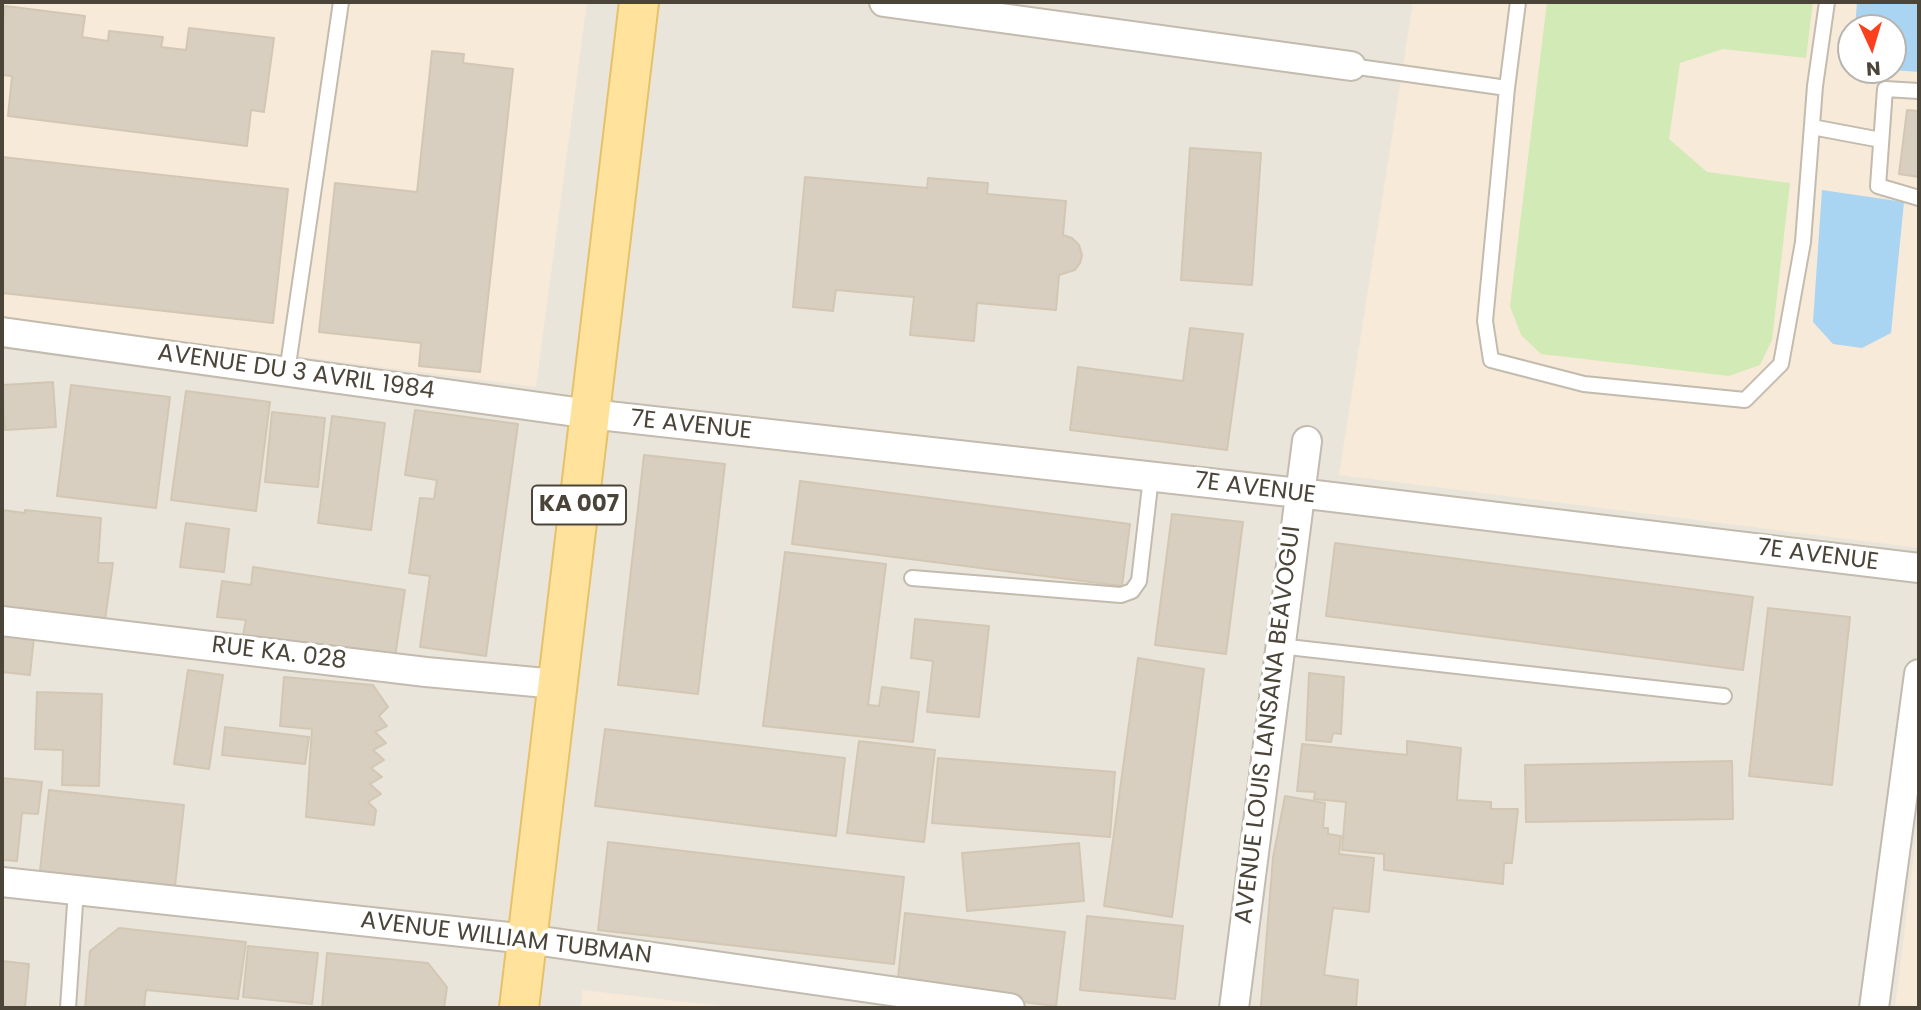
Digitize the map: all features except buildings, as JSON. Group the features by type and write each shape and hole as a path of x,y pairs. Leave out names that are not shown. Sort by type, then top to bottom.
{"main road":[{"name":"KA 007","path":"519,1008 639,2"}],"street":[{"path":"884,2 1351,66"},
{"name":"AVENUE DU 3 AVRIL 1984","path":"2,332 590,414"},
{"name":"7E AVENUE","path":"590,414 1298,493 1919,568"},
{"name":"AVENUE LOUIS LANSANA BEAVOGUI","path":"1234,1008 1298,493 1307,441"},
{"name":"RUE KA. 028","path":"2,621 426,672 557,684"},
{"path":"1874,1008 1919,674"},
{"name":"AVENUE WILLIAM TUBMAN","path":"2,882 527,939 1010,1008"}],"lane":[{"path":"287,372 341,2"},
{"path":"1518,2 1485,321 1491,360 1584,384 1745,400 1781,364 1803,242 1812,127 1827,2"},
{"path":"1351,66 1507,88"},
{"path":"1919,90 1885,89 1878,186 1919,198"},
{"path":"1812,127 1881,140"},
{"path":"912,578 1121,595 1132,591 1139,581 1152,477"},
{"path":"1279,646 1724,696"},
{"path":"68,1008 76,890"}],"shaded area":[{"path":"2,2 1919,2 1919,1008 2,1008"},
{"path":"2,2 587,2 536,387 2,318"},
{"path":"1413,2 1919,2 1919,548 1339,475"},
{"path":"1919,812 1919,1008 1895,1008"},
{"path":"583,990 739,1008 581,1008"}],"green space":[{"path":"1547,2 1813,2 1806,58 1723,49 1680,63 1669,139 1707,172 1790,183 1772,340 1760,365 1729,376 1541,354 1521,335 1510,306"}],"water":[{"path":"1857,2 1919,2 1919,72 1907,71 1907,14 1856,14"},
{"path":"1822,190 1904,202 1891,333 1862,348 1833,344 1813,322"}]}
